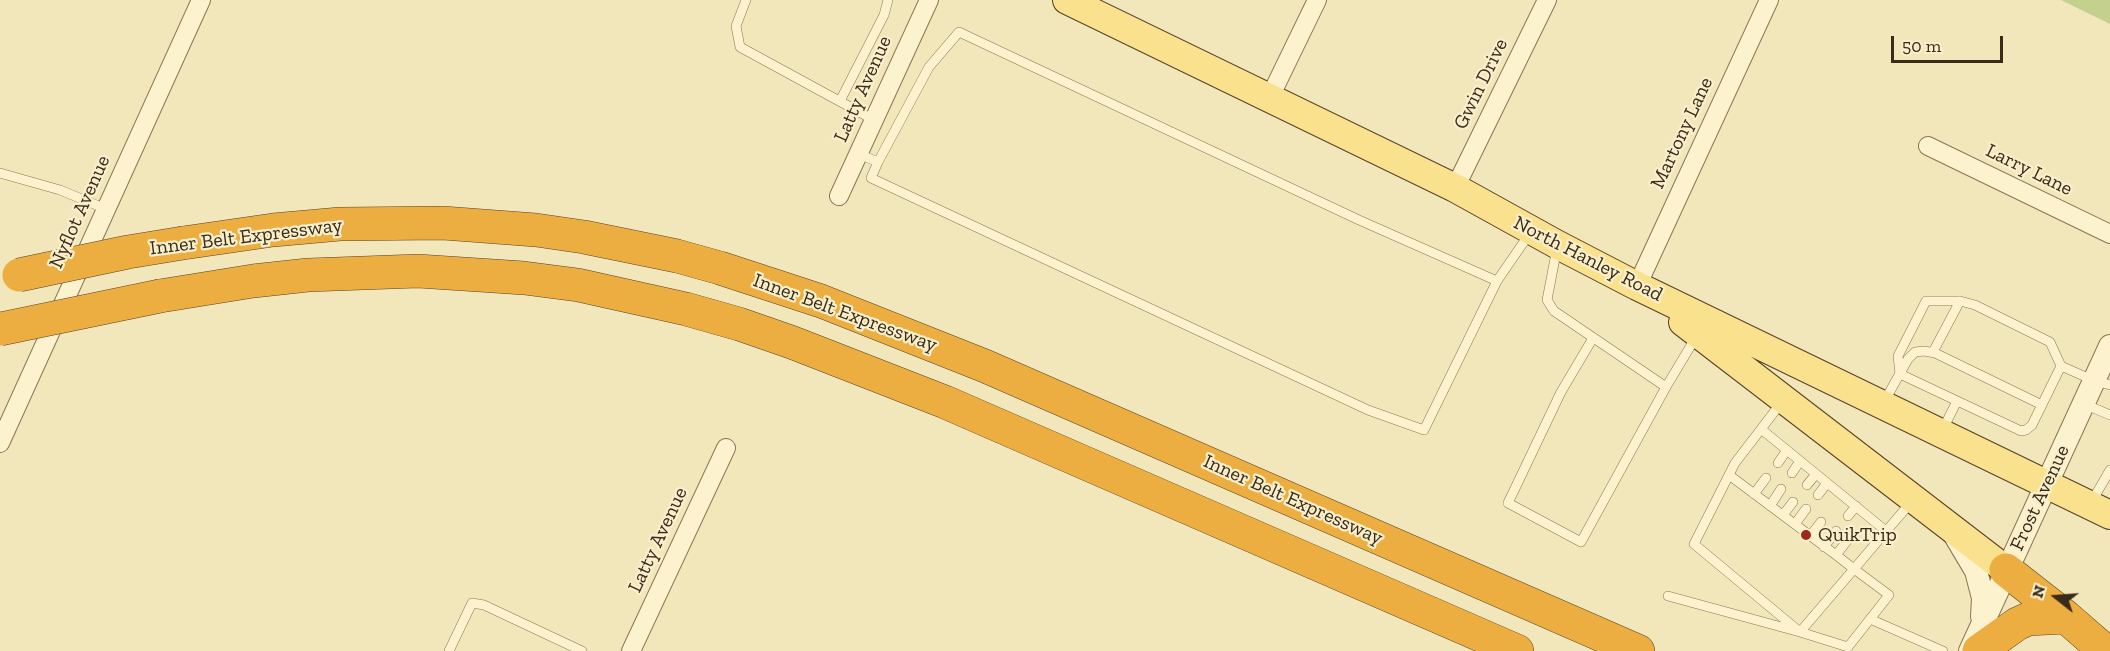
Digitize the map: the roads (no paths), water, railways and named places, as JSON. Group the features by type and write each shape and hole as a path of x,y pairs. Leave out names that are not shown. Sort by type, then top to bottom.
{"highway":[{"name":"Inner Belt Expressway","path":"9,278 128,252 183,243 273,230 340,224 443,223 536,230 667,254 720,268 841,309 975,362 1638,651"},
{"path":"0,329 160,296 297,276 418,271 513,277 578,285 686,309 791,342 955,406 1517,651"},
{"path":"2006,570 2066,617 2104,651"},
{"path":"1981,638 2023,621 2042,617 2066,617"}],"main road":[{"name":"North Hanley Road","path":"1070,1 1455,188 1636,286 1702,326"},
{"path":"1702,326 1784,399 2006,570"},
{"path":"1702,326 1883,404 2100,510"}],"street":[{"name":"Nyflot Avenue","path":"0,443 201,0"},
{"name":"Latty Avenue","path":"839,196 928,0"},
{"path":"1269,99 1317,0"},
{"name":"Gwin Drive","path":"1455,188 1547,0"},
{"name":"Martony Lane","path":"1636,286 1769,0"},
{"name":"Larry Lane","path":"1928,146 2110,234"},
{"name":"Frost Avenue","path":"1970,651 1981,638 2006,570 2084,404 2102,383 2110,346"},
{"name":"Latty Avenue","path":"631,651 726,448"},
{"path":"1949,525 1976,571 1983,598 1981,638"}],"lane":[{"path":"746,0 736,26 740,47 874,120"},
{"path":"840,101 884,15 888,0"},
{"path":"1497,281 1359,220 959,32 929,68 870,178 1368,411 1424,430 1497,281 1532,231"},
{"path":"859,153 878,162"},
{"path":"0,172 60,190 106,209"},
{"path":"1558,245 1547,300 1554,311 1666,387"},
{"path":"1900,374 1898,356 1926,301 1960,301 1975,305 2050,342 2061,366 2102,383"},
{"path":"1933,352 1960,301"},
{"path":"1593,338 1561,392 1508,503 1581,542 1702,326"},
{"path":"1883,404 1908,359 1916,352 1924,351 1933,352 1942,360 2017,397 2042,405"},
{"path":"1900,374 1930,385 2020,431 2032,425 2061,366"},
{"path":"1941,432 1952,397"},
{"path":"1784,399 1735,463 1694,544 1800,632"},
{"path":"2084,404 2110,415"},
{"path":"1761,429 1886,531"},
{"path":"1778,463 1787,450"},
{"path":"1792,473 1800,461"},
{"path":"2100,510 2110,470"},
{"path":"1807,485 1815,474"},
{"path":"1668,596 1848,647 1889,595 1729,475"},
{"path":"1754,494 1766,478"},
{"path":"1818,495 1827,483"},
{"path":"1770,506 1781,489"},
{"path":"1834,505 1842,495"},
{"path":"1800,632 1914,498"},
{"path":"1783,515 1793,502"},
{"path":"1848,516 1856,506"},
{"path":"1795,524 1806,510"},
{"path":"1861,524 1867,515"},
{"path":"1810,536 1821,522"},
{"path":"1824,546 1836,531"},
{"path":"1836,555 1847,541"},
{"path":"449,651 472,603 484,605 582,651"},
{"path":"1870,620 1943,651"}],"place":[{"name":"QuikTrip","path":"1806,535"}]}
